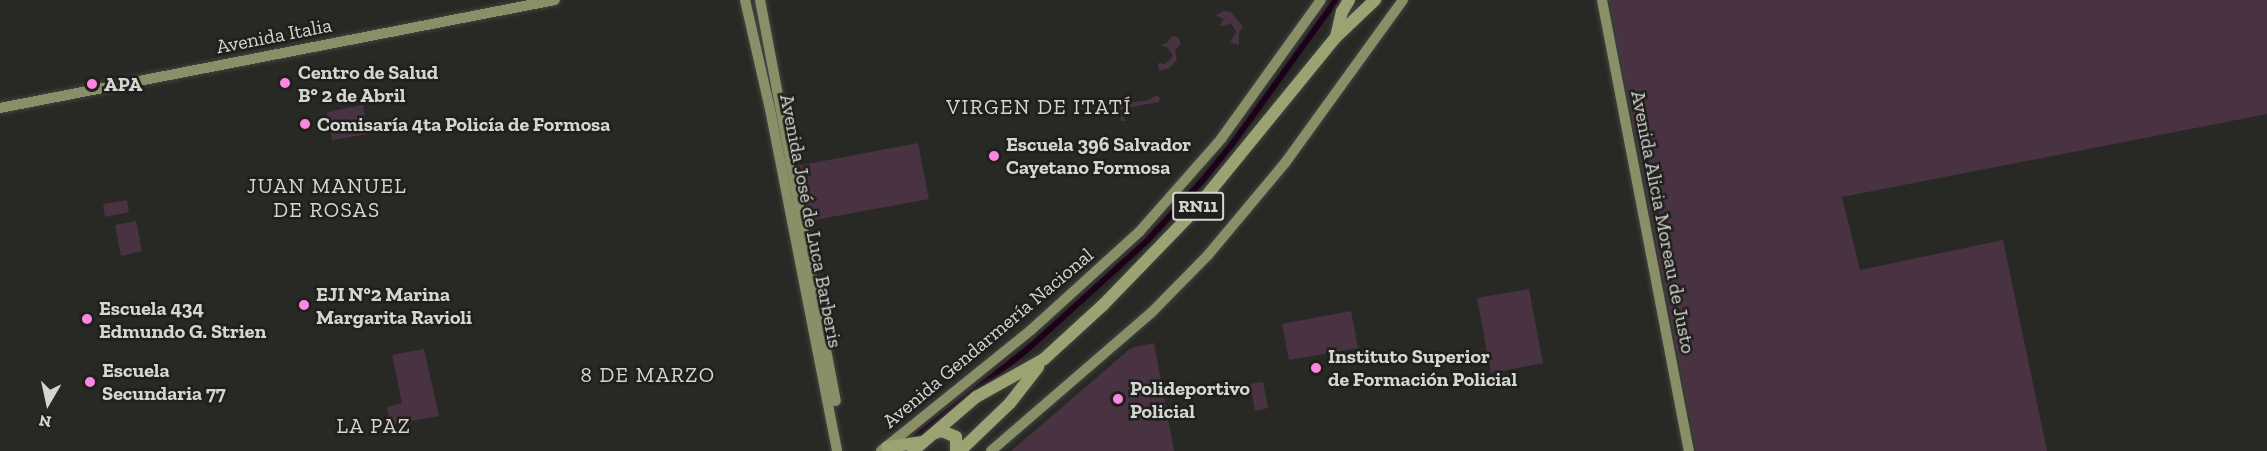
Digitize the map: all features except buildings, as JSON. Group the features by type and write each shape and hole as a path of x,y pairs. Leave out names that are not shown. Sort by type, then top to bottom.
{"highway":[{"name":"RN11","path":"1336,37 1342,12 1349,0"},
{"name":"RN11","path":"958,451 1010,403 1044,359 1136,272 1194,212 1336,37 1376,0"},
{"name":"RN11","path":"913,451 976,397 1044,359"},
{"path":"884,449 929,438 942,431 956,437 958,451"}],"main road":[{"name":"Avenida Italia","path":"0,108 555,0"},
{"name":"Avenida José de Luca Barberis","path":"745,0 770,109 837,451"},
{"name":"Avenida José de Luca Barberis","path":"760,0 845,451"},
{"name":"Avenida Gendarmería Nacional","path":"884,449 1031,330 1140,231 1221,140 1321,0"},
{"path":"992,451 1150,313 1208,255 1285,164 1403,0"},
{"name":"Avenida Alicia Moreau de Justo","path":"1602,0 1689,451"},
{"name":"Avenida Alicia Moreau de Justo","path":"1609,0 1695,451"}],"shaded area":[{"path":"1609,0 2267,0 2267,114 1842,197 1860,270 2003,240 2047,451 1696,451"},
{"path":"1223,11 1231,12 1243,27 1239,32 1239,45 1230,43 1236,32 1231,23 1220,25 1224,19 1216,15"},
{"path":"1172,36 1178,37 1181,43 1175,51 1177,60 1169,68 1159,71 1158,63 1165,64 1173,56 1168,48 1160,45 1167,43"},
{"path":"1157,95 1160,98 1159,102 1121,109 1125,121 1121,121 1120,104 1149,100"},
{"path":"363,105 368,134 332,140 327,112"},
{"path":"918,143 929,199 809,221 797,166"},
{"path":"127,200 129,212 105,217 103,204"},
{"path":"136,221 142,251 121,256 115,225"},
{"path":"1529,289 1543,363 1491,373 1477,298"},
{"path":"1351,311 1358,348 1289,360 1282,324"},
{"name":"Polideportivo Policial","path":"1154,343 1174,451 1011,451 1131,348"},
{"path":"424,349 439,416 390,425 387,407 402,403 392,355"},
{"path":"1263,382 1268,408 1255,411 1250,384"}],"waterway":[{"path":"912,440 1030,347 1146,242 1204,179 1233,143 1336,0"}],"place":[{"name":"Centro de Salud B° 2 de Abril","path":"285,83"},
{"name":"APA","path":"92,84"},
{"name":"Comisaría 4ta Policía de Formosa","path":"305,124"},
{"name":"Escuela 396 Salvador Cayetano Formosa","path":"994,156"},
{"name":"EJI N°2 Marina Margarita Ravioli","path":"304,305"},
{"name":"Escuela 434 Edmundo G. Strien","path":"87,319"},
{"name":"Instituto Superior de Formación Policial","path":"1316,368"},
{"name":"Escuela Secundaria 77","path":"90,382"},
{"name":"Polideportivo Policial","path":"1118,399"}],"district":[{"name":"VIRGEN DE ITATÍ","path":"1039,107"},
{"name":"JUAN MANUEL DE ROSAS","path":"327,198"},
{"name":"8 DE MARZO","path":"648,375"},
{"name":"LA PAZ","path":"374,426"}]}
